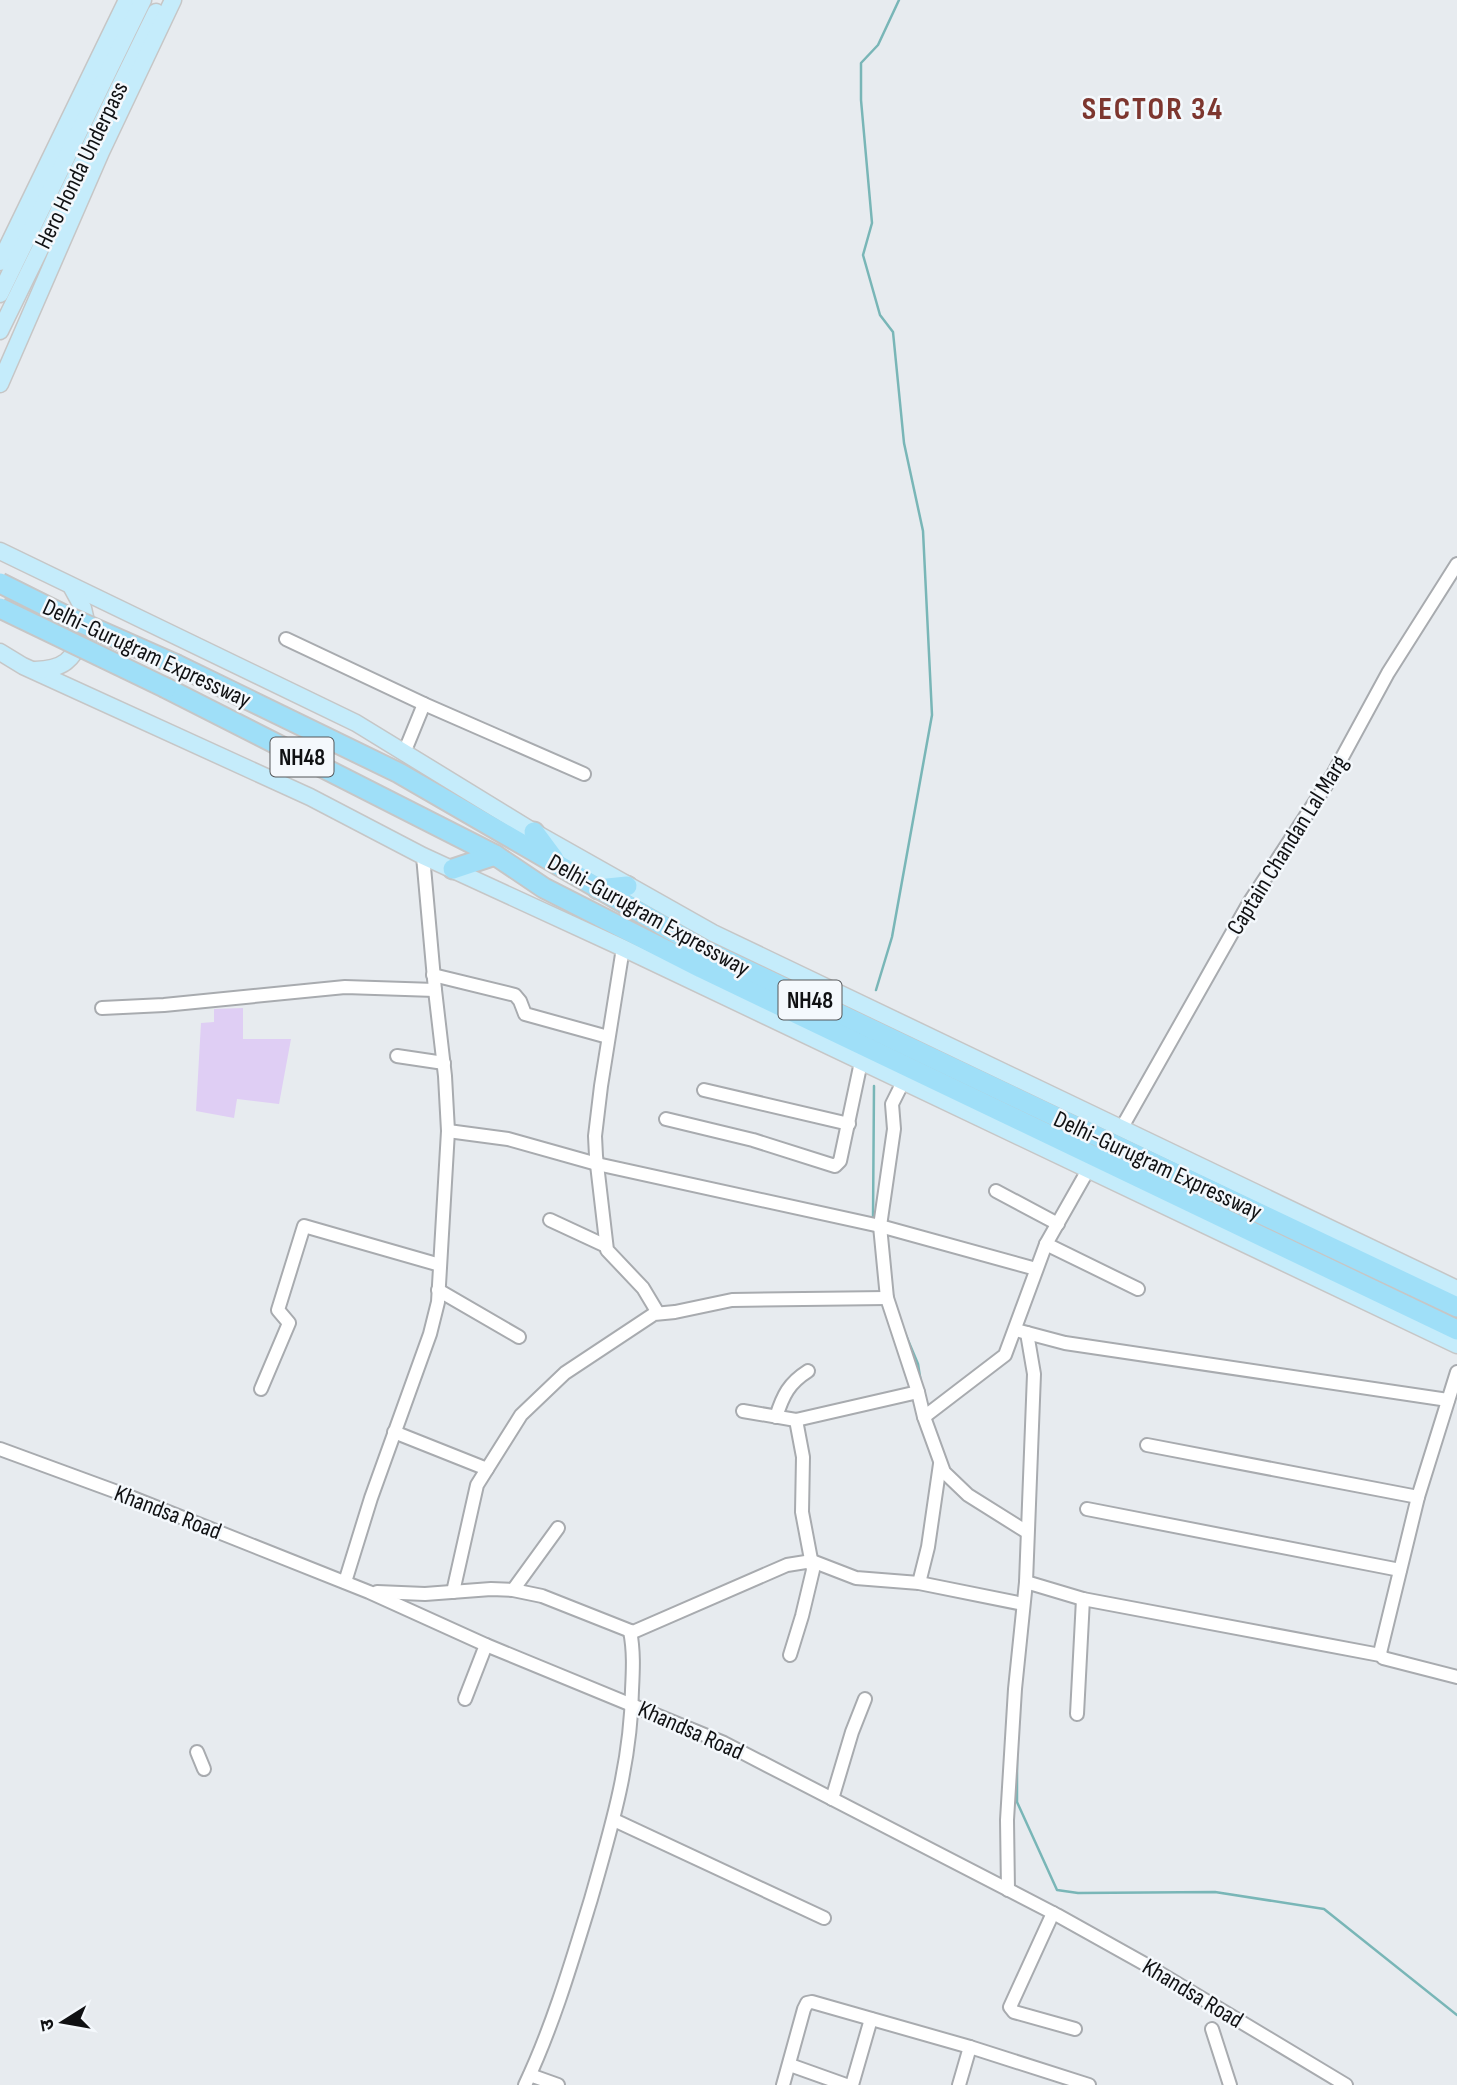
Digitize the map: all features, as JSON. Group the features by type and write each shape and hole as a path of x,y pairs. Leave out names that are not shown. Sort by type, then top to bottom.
{"highway":[{"name":"Delhi-Gurugram Expressway","path":"0,583 399,773 707,951 1457,1307"},
{"name":"Delhi-Gurugram Expressway","path":"0,608 166,688 437,825 495,855 544,888 931,1087 1457,1330"},
{"path":"534,832 560,867"},
{"path":"453,869 495,855"},
{"path":"598,889 627,886"}],"main road":[{"path":"0,262 127,0"},
{"name":"Hero Honda Underpass","path":"0,294 144,0"},
{"name":"Hero Honda Underpass","path":"0,331 161,0"},
{"path":"0,384 102,152 173,0"},
{"path":"0,551 356,723 534,832 713,933 1457,1289"},
{"path":"32,670 60,667 69,660 88,630 83,607 71,586"},
{"path":"0,652 32,670 310,797 424,856 903,1082 931,1087 1088,1170 1457,1345"}],"street":[{"name":"Captain Chandan Lal Marg","path":"1121,1129 1249,903 1332,776 1388,673 1457,564"},
{"path":"286,639 583,775"},
{"path":"404,753 424,704"},
{"path":"345,1582 436,1315 448,1131 424,856"},
{"path":"606,1246 595,1136 623,948"},
{"path":"433,975 514,995 526,1014 608,1037"},
{"path":"102,1008 164,1005 345,987 435,990"},
{"path":"397,1056 444,1063"},
{"path":"666,1119 753,1140 833,1166 840,1161 861,1062"},
{"path":"903,1082 892,1104 894,1125 880,1226 887,1298 940,1464 950,1479 968,1495 1027,1532"},
{"path":"704,1090 849,1124"},
{"path":"448,1131 508,1139 597,1164 880,1226 1036,1269"},
{"path":"924,1417 979,1373 1001,1360 1022,1332 1036,1269 1046,1244 1088,1170"},
{"path":"996,1191 1058,1224"},
{"path":"551,1220 606,1246 643,1288 658,1312"},
{"path":"261,1389 289,1322 278,1310 303,1226 440,1265"},
{"path":"1046,1244 1138,1289"},
{"path":"438,1290 519,1337"},
{"path":"453,1592 477,1485 521,1415 548,1387 586,1358 658,1312 675,1312 732,1300 887,1298"},
{"path":"1022,1332 1065,1343 1448,1400"},
{"path":"1008,1890 1007,1820 1015,1689 1026,1582 1034,1374 1022,1332"},
{"path":"776,1417 786,1390 808,1371"},
{"path":"1380,1655 1418,1497 1457,1372"},
{"path":"743,1411 796,1420 918,1392"},
{"path":"790,1655 812,1579 812,1561 802,1512 803,1457 796,1420"},
{"path":"394,1432 487,1469"},
{"path":"1147,1445 1418,1497"},
{"name":"Khandsa Road","path":"0,1449 128,1496 369,1591 486,1646 724,1743 1053,1913 1143,1963 1346,2085"},
{"path":"919,1583 928,1547 940,1464"},
{"path":"1087,1509 1400,1570"},
{"path":"513,1590 558,1528"},
{"path":"369,1591 425,1594 513,1590 542,1596 630,1631 638,1630 787,1565 812,1561 856,1578 919,1583 1023,1604"},
{"path":"1026,1582 1083,1599 1380,1655 1457,1677"},
{"path":"1077,1714 1083,1599"},
{"path":"558,2085 527,2080 576,1950 614,1819 627,1756 632,1704 633,1648 630,1631"},
{"path":"465,1699 486,1646"},
{"path":"832,1799 865,1699"},
{"path":"197,1752 204,1769"},
{"path":"614,1819 824,1918"},
{"path":"1053,1913 1010,2007 1014,2012 1076,2029"},
{"path":"783,2085 807,2003 820,2002 1089,2085"},
{"path":"852,2085 871,2019"},
{"path":"1212,2029 1230,2085"},
{"path":"958,2085 970,2047"},
{"path":"790,2065 846,2085"}],"shaded area":[{"path":"243,1008 243,1039 291,1039 279,1104 237,1099 234,1118 196,1111 201,1023 214,1022 214,1009"}],"waterway":[{"path":"876,990 892,937 932,715 923,531 904,443 893,332 880,315 863,255 872,223 861,100 861,63 878,45 899,0"},
{"path":"873,1219 874,1086"},
{"path":"905,1333 918,1364 921,1383"},
{"path":"1017,1751 1017,1802 1057,1890 1078,1893 1215,1892 1324,1909 1457,2015"}],"district":[{"name":"SECTOR 34","path":"1153,108"}]}
